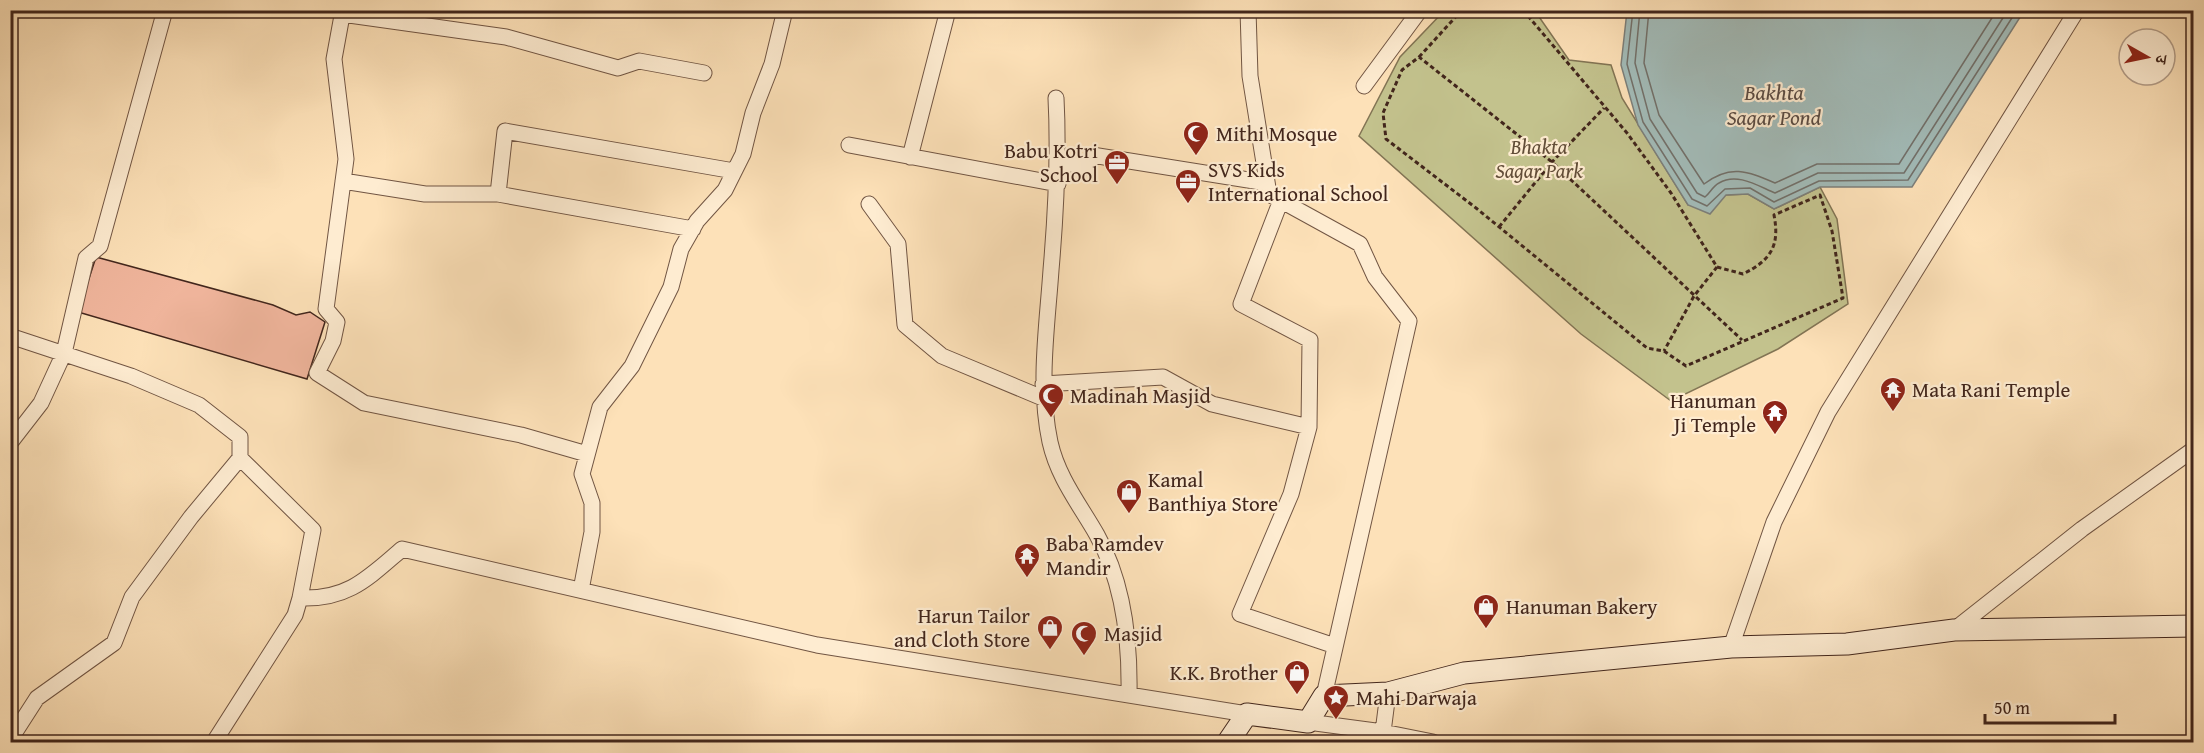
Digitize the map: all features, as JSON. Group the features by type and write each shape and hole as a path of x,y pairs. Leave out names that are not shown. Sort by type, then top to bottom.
{"street":[{"path":"10,443 41,403 64,353 86,258 100,246 165,10"},
{"path":"581,590 592,532 592,503 582,474 600,407 632,366 671,287 681,249 693,229 725,190 734,171 772,64 785,10"},
{"path":"910,157 948,10"},
{"path":"1248,10 1250,76 1269,194 1360,244 1375,277 1409,321 1324,696 1308,723"},
{"path":"1364,86 1420,10"},
{"path":"1731,647 1774,522 1828,412 2077,10"},
{"path":"587,454 521,435 364,404 317,373 333,341 337,322 326,309 346,159 334,59 342,12 506,37 618,68 639,61 704,73"},
{"path":"1056,98 1059,162 1044,392 1050,444 1069,494 1098,536 1122,596 1129,656 1129,694"},
{"path":"498,194 506,131 734,171"},
{"path":"849,145 1058,184"},
{"path":"1059,162 1088,167 1092,155 1267,183"},
{"path":"343,181 425,194 498,194 693,229"},
{"path":"1281,200 1241,304 1310,340 1309,427 1291,494 1240,614 1335,646"},
{"path":"869,204 898,244 905,325 942,356 1044,392 1163,376 1212,404 1309,427"},
{"path":"10,336 131,376 199,405 240,436 240,458 191,517 132,597 114,642 37,698 10,740"},
{"path":"1954,630 2082,529 2193,449"},
{"path":"214,742 295,615 314,530 240,458"},
{"path":"300,598 320,599 358,586 402,549 817,645 1247,714 1383,732 1433,742"},
{"path":"1324,696 1388,693 1464,673 1731,647 1847,644 1954,630 2193,626"},
{"path":"1383,732 1388,693"},
{"path":"1228,742 1247,714"}],"path":[{"path":"1462,10 1419,57 1402,70 1383,113 1386,139 1499,227 1647,348 1664,351 1686,366 1843,298 1832,231 1820,195 1774,215 1778,233 1773,249 1762,265 1743,274 1717,267 1671,193 1627,133 1523,10"},
{"path":"1419,57 1552,162 1742,340"},
{"path":"1499,227 1552,162 1604,108"},
{"path":"1664,351 1694,296 1717,267"}],"green space":[{"name":"Bhakta Sagar Park","path":"1444,11 1535,11 1569,60 1611,65 1622,98 1688,205 1725,195 1748,194 1774,209 1820,187 1837,219 1848,304 1778,349 1671,401 1581,334 1359,136 1400,57"}],"water":[{"name":"Bakhta Sagar Pond","path":"1627,10 2024,11 1912,187 1820,187 1774,209 1748,194 1726,195 1710,214 1688,205 1638,125 1621,65"}],"building":[{"path":"96,257 273,305 296,315 310,312 325,322 307,379 78,312"}],"place":[{"name":"Mithi Mosque","path":"1196,157"},
{"name":"Babu Kotri School","path":"1117,186"},
{"name":"SVS Kids International School","path":"1188,205"},
{"name":"Mata Rani Temple","path":"1893,413"},
{"name":"Madinah Masjid","path":"1051,419"},
{"name":"Hanuman Ji Temple","path":"1775,436"},
{"name":"Kamal Banthiya Store","path":"1129,515"},
{"name":"Baba Ramdev Mandir","path":"1027,579"},
{"name":"Hanuman Bakery","path":"1486,630"},
{"name":"Harun Tailor and Cloth Store","path":"1050,651"},
{"name":"Masjid","path":"1084,657"},
{"name":"K.K. Brother","path":"1297,696"},
{"name":"Mahi Darwaja","path":"1336,721"}]}
